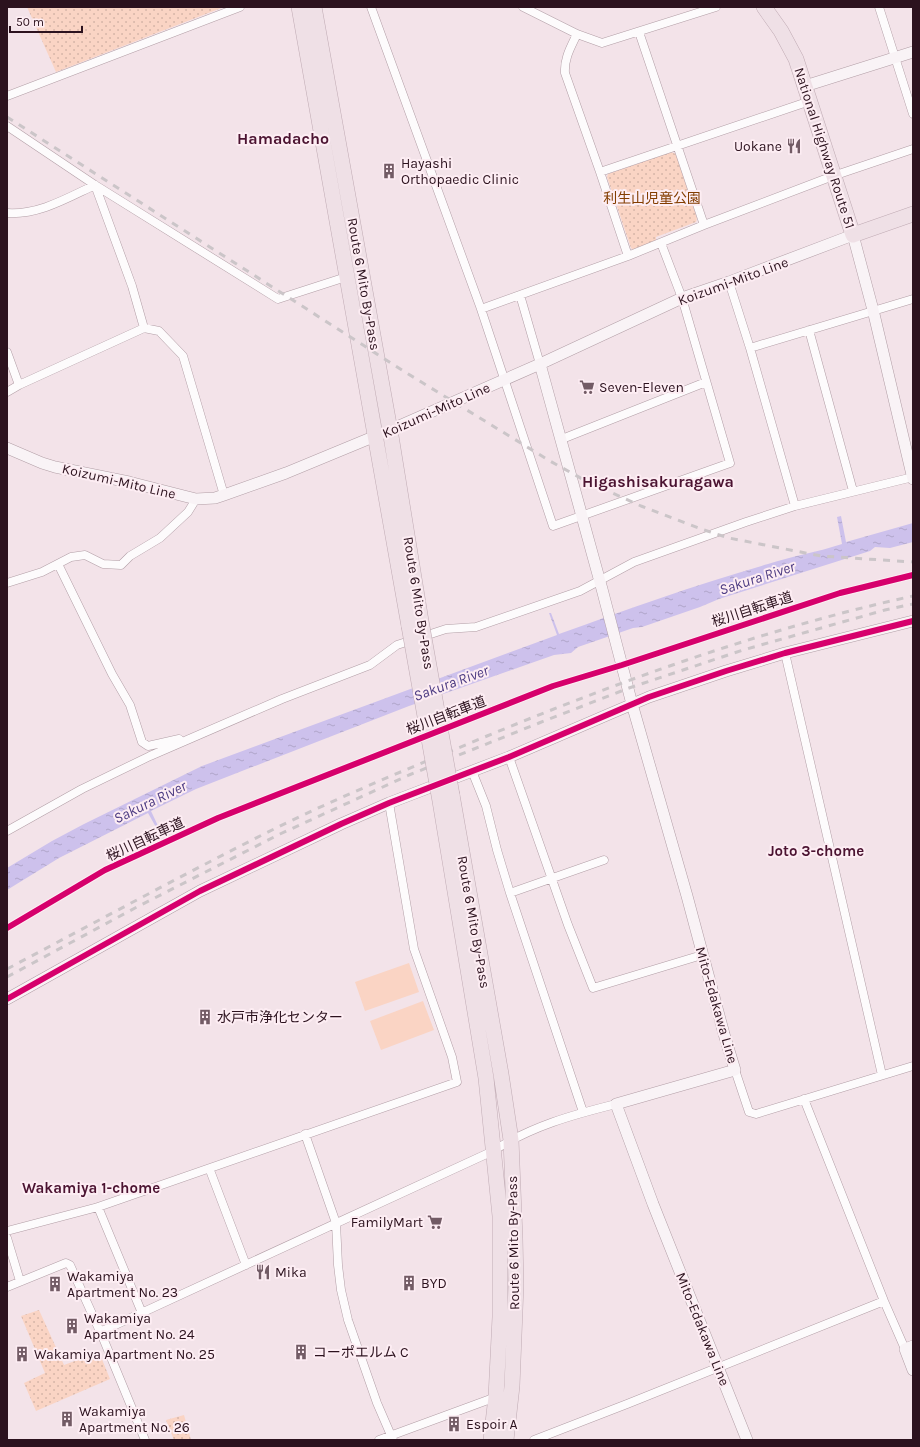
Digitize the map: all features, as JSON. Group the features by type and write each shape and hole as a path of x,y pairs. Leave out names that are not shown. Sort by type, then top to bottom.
{"highway":[{"name":"Route 6 Mito By-Pass","path":"299,7 374,437 415,624 446,798 501,1074 511,1140 516,1285 512,1386 506,1440"},
{"name":"Route 6 Mito By-Pass","path":"314,7 390,430 415,624"},
{"name":"National Highway Route 51","path":"764,7 781,31 796,59 853,235 913,214"},
{"name":"Route 6 Mito By-Pass","path":"446,798 486,1078 500,1216 500,1317 496,1397 491,1440"}],"main road":[{"path":"805,86 913,52"},
{"name":"Koizumi-Mito Line","path":"7,448 48,465 129,482 196,499 224,496 286,473 374,437 540,364 682,298 853,235"},
{"path":"853,235 873,310 913,477"},
{"path":"540,364 562,439 601,585"},
{"name":"Mito-Edakawa Line","path":"601,585 632,704 735,1070 616,1104 653,1204 747,1440"},
{"path":"7,999 200,891 334,827 389,803 509,756 632,704 726,671 786,653 913,621"},
{"path":"909,1347 913,1370"}],"street":[{"path":"7,96 240,7"},
{"path":"371,7 481,309 553,526 730,463 682,298 661,243"},
{"path":"523,7 577,34 602,43 716,7"},
{"path":"879,7 913,114"},
{"path":"639,32 704,225"},
{"path":"577,34 566,56 564,66 565,73 628,256"},
{"path":"600,172 810,101"},
{"path":"7,126 95,185 278,299 346,277"},
{"path":"481,309 628,256 704,225 834,176 913,149"},
{"path":"7,213 32,212 53,205 95,185"},
{"path":"95,185 132,286 144,328"},
{"path":"728,282 750,348 795,506"},
{"path":"520,295 540,364"},
{"path":"750,348 913,299"},
{"path":"7,392 19,385 144,328 160,331 183,356 224,496"},
{"path":"809,330 853,491"},
{"path":"7,352 19,385"},
{"path":"562,439 706,382"},
{"path":"7,831 82,789 150,756 282,699 370,665 397,645 446,628 476,627 601,585 634,562 795,506 913,477"},
{"path":"7,583 42,572 72,557 85,555 104,564 121,565 130,556 160,538 188,512 196,499"},
{"path":"58,564 112,674 130,705 142,742 148,746 181,739 188,739"},
{"path":"786,653 882,1075"},
{"path":"509,756 551,879 593,988 702,954"},
{"path":"472,771 486,806 510,893 583,1112"},
{"path":"7,1231 98,1207 457,1082 452,1057 414,949 389,803"},
{"path":"510,893 604,860"},
{"path":"735,1070 749,1112 756,1114 913,1066"},
{"path":"804,1099 884,1301 909,1347"},
{"path":"100,1332 336,1222 493,1152 511,1140 542,1125 583,1112 616,1104"},
{"path":"305,1134 336,1222 341,1290 348,1320 377,1403 392,1438"},
{"path":"211,1173 246,1265"},
{"path":"98,1207 142,1313"},
{"path":"7,1238 20,1281"},
{"path":"7,1286 66,1263 70,1265 145,1440"},
{"path":"534,1440 884,1301"},
{"path":"379,1440 392,1438 496,1397"}],"green space":[{"path":"27,7 224,7 56,72"},
{"name":"利生山児童公園","path":"671,152 676,154 697,218 696,222 656,237 656,242 634,250 631,248 607,177 608,174"},
{"path":"409,963 419,992 365,1011 355,982"},
{"path":"423,1001 434,1030 381,1050 370,1021"},
{"path":"39,1310 64,1365 99,1352 110,1379 36,1411 24,1383 45,1373 21,1316"},
{"path":"184,1415 191,1440 174,1440 166,1420"}],"water":[{"name":"Sakura River","path":"841,516 846,542 913,523 913,542 890,548 875,547 870,551 719,599 642,627 633,628 578,647 571,653 554,655 409,706 196,789 151,811 159,828 157,829 148,813 59,858 7,890 7,868 84,824 202,766 557,635 549,613 551,613 559,634 715,580 777,561 842,544 837,517"}],"railway":[{"path":"7,117 405,372 550,461 586,481 641,506 729,538 821,556 913,562"},
{"path":"7,969 300,816 487,736 644,675 750,639 804,623 913,596"},
{"path":"7,977 135,908 280,834 409,775 629,688 743,650 885,610 913,604"}],"cycle path":[{"name":"桜川自転車道","path":"7,928 105,870 218,818 553,686 622,665 840,593 913,575"},
{"path":"7,999 200,891 341,824 389,803 509,757 649,697 785,653 913,621"}],"place":[{"name":"Uokane","path":"794,146"},
{"name":"Hayashi Orthopaedic Clinic","path":"389,171"},
{"name":"Seven-Eleven","path":"587,387"},
{"name":"水戸市浄化センター","path":"205,1017"},
{"name":"FamilyMart","path":"435,1222"},
{"name":"Mika","path":"263,1272"},
{"name":"BYD","path":"409,1283"},
{"name":"Wakamiya Apartment No. 23","path":"55,1284"},
{"name":"Wakamiya Apartment No. 24","path":"72,1326"},
{"name":"コーポエルム C","path":"301,1352"},
{"name":"Wakamiya Apartment No. 25","path":"22,1354"},
{"name":"Wakamiya Apartment No. 26","path":"67,1419"},
{"name":"Espoir A","path":"454,1424"}],"district":[{"name":"Hamadacho","path":"283,138"},
{"name":"Higashisakuragawa","path":"658,481"},
{"name":"Joto 3-chome","path":"816,851"},
{"name":"Wakamiya 1-chome","path":"91,1188"}]}
